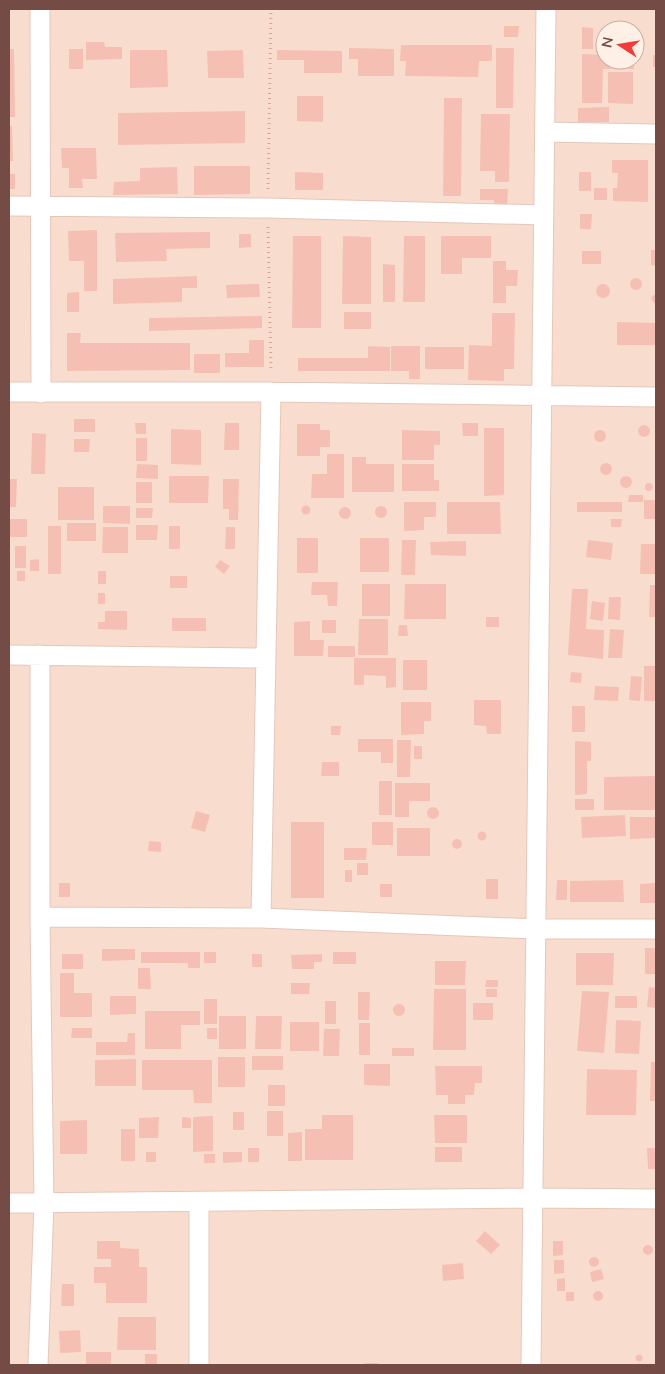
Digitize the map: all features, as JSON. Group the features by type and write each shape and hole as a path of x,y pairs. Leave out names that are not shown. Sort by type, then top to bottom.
{"street":[{"path":"40,9 39,207 41,393"},
{"path":"531,1365 546,9"},
{"path":"545,132 656,134"},
{"path":"9,206 267,208 544,214"},
{"path":"9,392 542,394 656,397"},
{"path":"261,918 271,392"},
{"path":"9,655 265,658"},
{"path":"38,1365 44,1204 40,917 40,655"},
{"path":"40,917 261,918 536,929 656,929"},
{"path":"9,1203 532,1198 656,1199"},
{"path":"199,1202 199,1365"}],"shaded area":[{"path":"9,9 656,9 656,1365 9,1365"}],"building":[{"path":"504,26 519,26 518,37 504,37"},
{"path":"582,27 593,28 593,49 582,49"},
{"path":"86,42 104,42 105,47 122,47 122,59 86,60"},
{"path":"401,45 492,45 492,61 479,61 478,77 405,76 406,61 400,61"},
{"path":"349,48 394,49 394,76 358,76 358,59 349,59"},
{"path":"496,48 514,48 513,108 496,108"},
{"path":"9,49 14,49 15,117 9,117"},
{"path":"69,49 83,49 83,69 69,69"},
{"path":"130,50 167,50 168,87 130,88"},
{"path":"243,50 244,78 208,78 207,51"},
{"path":"277,50 342,51 342,73 304,73 304,60 277,60"},
{"path":"582,54 595,55 595,70 603,70 602,103 582,103"},
{"path":"653,55 656,55 656,67 653,67"},
{"path":"608,72 633,72 633,104 608,103"},
{"path":"297,96 323,96 323,122 297,121"},
{"path":"444,98 462,98 461,196 443,196"},
{"path":"609,107 609,122 578,122 578,108"},
{"path":"245,111 245,143 118,145 118,113"},
{"path":"481,114 510,114 509,182 495,182 495,171 480,171"},
{"path":"9,126 12,126 13,161 9,161"},
{"path":"61,148 96,148 97,179 82,179 83,188 69,188 69,168 62,168"},
{"path":"612,160 648,160 648,202 613,201 613,188 617,188 618,173 612,173"},
{"path":"194,166 250,166 250,194 194,195"},
{"path":"177,167 178,194 113,195 114,182 140,181 140,168"},
{"path":"295,172 323,173 323,190 295,190"},
{"path":"579,172 591,172 591,191 579,191"},
{"path":"9,174 15,174 15,189 9,189"},
{"path":"594,188 607,188 607,200 594,200"},
{"path":"480,189 508,189 507,209 494,209 494,200 480,200"},
{"path":"580,214 592,214 591,229 580,229"},
{"path":"97,230 97,291 84,291 84,261 69,261 68,231"},
{"path":"210,232 210,248 166,249 167,261 116,262 115,233"},
{"path":"239,234 251,234 251,247 239,248"},
{"path":"293,236 321,236 321,328 292,328"},
{"path":"343,236 371,237 371,304 342,304"},
{"path":"404,236 425,236 425,302 403,302"},
{"path":"441,236 491,236 491,258 462,258 462,274 441,274"},
{"path":"651,250 656,250 656,266 651,265"},
{"path":"582,251 601,251 601,264 582,264"},
{"path":"493,261 506,261 506,270 518,270 517,286 506,286 506,303 493,303"},
{"path":"383,264 395,265 395,302 383,302"},
{"path":"197,276 197,288 182,288 182,302 113,304 113,279"},
{"path":"634,278 638,278 642,284 638,290 634,290 630,286 630,282"},
{"path":"259,284 260,297 227,298 226,285"},
{"path":"603,284 608,286 610,291 608,296 603,298 598,296 596,291 598,286"},
{"path":"79,292 79,312 67,312 67,293"},
{"path":"656,294 656,305 651,299"},
{"path":"344,312 371,312 371,329 344,329"},
{"path":"492,313 515,313 514,369 504,369 504,381 468,380 469,345 492,346"},
{"path":"262,316 262,328 149,331 149,318"},
{"path":"617,322 656,323 656,345 617,345"},
{"path":"67,333 81,333 80,343 190,343 190,370 67,371"},
{"path":"249,340 264,340 264,367 225,367 225,353 249,353"},
{"path":"368,346 390,347 390,371 298,371 298,358 368,358"},
{"path":"391,346 420,346 420,379 409,379 409,371 391,371"},
{"path":"425,347 464,347 464,369 425,369"},
{"path":"194,354 220,354 220,373 194,373"},
{"path":"74,419 95,419 95,432 74,432"},
{"path":"135,423 146,423 146,434 136,434"},
{"path":"225,423 239,423 239,450 224,450"},
{"path":"462,423 478,423 478,436 463,436"},
{"path":"297,424 320,424 320,430 330,430 330,447 320,447 320,456 297,456"},
{"path":"642,425 646,425 650,431 646,437 642,437 638,433 638,429"},
{"path":"484,428 504,428 504,495 484,496"},
{"path":"171,429 201,430 201,465 171,464"},
{"path":"402,430 440,431 440,445 434,445 434,460 402,460"},
{"path":"598,430 602,430 606,436 602,442 598,442 594,438 594,434"},
{"path":"32,433 46,434 45,474 31,474"},
{"path":"136,438 147,438 147,461 136,461"},
{"path":"74,439 90,439 89,452 74,452"},
{"path":"327,454 344,454 344,498 311,498 312,474 327,474"},
{"path":"352,457 366,457 366,464 394,464 394,492 352,492"},
{"path":"604,463 608,463 612,469 608,475 604,475 600,471 600,467"},
{"path":"137,464 158,465 158,479 136,478"},
{"path":"402,464 434,464 434,480 439,480 439,491 402,491"},
{"path":"169,476 209,476 208,503 169,503"},
{"path":"626,476 632,482 626,488 620,482"},
{"path":"9,479 17,479 16,507 9,507"},
{"path":"223,479 239,479 238,520 229,520 229,509 223,509"},
{"path":"136,482 152,482 152,503 136,503"},
{"path":"649,483 653,487 649,491 645,487"},
{"path":"58,487 94,487 94,520 58,520"},
{"path":"629,495 643,495 643,502 628,502"},
{"path":"644,500 656,500 656,519 644,519"},
{"path":"404,502 436,502 436,517 424,517 424,530 404,531"},
{"path":"447,502 500,502 501,534 447,534"},
{"path":"577,502 622,502 622,512 577,512"},
{"path":"103,506 130,506 130,524 103,523"},
{"path":"306,506 310,510 306,514 302,510"},
{"path":"383,506 386,507 386,517 379,518 376,517 375,510 376,507"},
{"path":"345,507 351,513 345,519 339,513"},
{"path":"136,508 153,508 152,518 136,518"},
{"path":"9,519 27,519 27,537 9,537"},
{"path":"611,519 622,519 621,527 611,527"},
{"path":"67,523 96,523 96,541 67,541"},
{"path":"136,525 158,525 157,540 136,540"},
{"path":"48,526 61,526 61,574 48,574"},
{"path":"169,526 180,526 180,549 169,549"},
{"path":"103,527 128,527 128,553 102,553"},
{"path":"226,527 235,527 235,549 225,549"},
{"path":"297,538 318,538 318,573 297,573"},
{"path":"360,538 389,538 389,572 360,572"},
{"path":"402,540 416,540 415,575 401,575"},
{"path":"588,540 613,543 611,560 586,557"},
{"path":"466,541 466,556 431,555 430,542"},
{"path":"641,544 656,544 656,574 640,574"},
{"path":"15,546 26,546 26,568 15,568"},
{"path":"39,559 39,571 30,571 30,560"},
{"path":"220,560 230,566 224,574 215,567"},
{"path":"17,571 25,571 25,581 17,581"},
{"path":"98,571 106,571 106,584 98,584"},
{"path":"170,576 187,576 187,588 170,588"},
{"path":"312,582 338,582 337,606 328,606 327,595 311,595"},
{"path":"362,584 390,584 390,616 362,616"},
{"path":"405,584 446,584 446,619 404,619"},
{"path":"650,585 656,585 656,617 649,617"},
{"path":"572,589 588,589 586,629 604,630 603,659 568,655"},
{"path":"98,593 105,593 105,604 98,604"},
{"path":"609,597 621,597 620,620 608,619"},
{"path":"592,601 605,603 603,621 590,619"},
{"path":"105,611 127,611 127,630 98,629 98,622 105,622"},
{"path":"486,617 499,617 499,627 486,627"},
{"path":"172,618 206,618 206,631 172,631"},
{"path":"359,619 388,619 388,655 358,655"},
{"path":"322,620 336,620 336,633 322,633"},
{"path":"310,621 310,640 324,640 323,656 294,656 294,622"},
{"path":"399,625 407,625 408,636 398,636"},
{"path":"610,629 624,630 622,658 608,658"},
{"path":"328,646 355,646 355,657 328,657"},
{"path":"354,658 396,658 396,687 386,688 386,676 364,675 364,685 354,685"},
{"path":"403,660 427,660 427,690 403,690"},
{"path":"644,666 656,666 656,701 644,701"},
{"path":"571,672 582,673 581,683 570,682"},
{"path":"631,676 642,677 640,701 629,700"},
{"path":"595,686 619,687 618,701 594,700"},
{"path":"474,700 501,700 501,734 487,734 486,726 474,725"},
{"path":"401,702 431,702 431,721 424,721 424,734 401,735"},
{"path":"572,706 585,706 585,732 572,732"},
{"path":"331,726 341,726 340,735 331,735"},
{"path":"358,739 393,739 393,763 381,763 381,752 358,752"},
{"path":"397,740 411,740 410,777 397,777"},
{"path":"575,741 591,742 591,761 587,761 587,794 575,795"},
{"path":"414,746 422,746 422,759 414,759"},
{"path":"322,762 339,762 339,776 321,776"},
{"path":"656,776 656,810 604,810 604,777"},
{"path":"379,781 392,781 392,815 379,815"},
{"path":"395,783 430,783 430,801 409,801 409,817 395,817"},
{"path":"575,799 594,799 594,810 575,810"},
{"path":"433,807 439,813 433,819 427,813"},
{"path":"196,811 210,815 205,832 191,828"},
{"path":"625,815 626,836 582,838 581,817"},
{"path":"630,817 656,817 656,838 630,839"},
{"path":"291,822 324,822 324,898 291,898"},
{"path":"372,822 393,822 393,845 372,845"},
{"path":"397,828 430,828 430,856 397,856"},
{"path":"482,832 486,836 482,840 478,836"},
{"path":"455,839 459,839 462,844 461,848 455,849 452,846 452,842"},
{"path":"149,841 161,842 161,852 148,851"},
{"path":"344,848 367,848 366,860 344,860"},
{"path":"357,863 368,863 368,875 357,875"},
{"path":"345,870 352,870 352,882 345,882"},
{"path":"486,879 498,879 498,899 486,899"},
{"path":"557,880 567,880 567,900 556,900"},
{"path":"623,880 624,902 570,902 570,881"},
{"path":"59,883 70,883 70,897 59,897"},
{"path":"656,883 656,903 640,903 640,884"},
{"path":"380,884 392,884 392,897 380,897"},
{"path":"645,948 656,948 656,974 645,974"},
{"path":"102,949 135,949 135,960 102,961"},
{"path":"141,952 200,952 200,968 188,968 188,963 141,963"},
{"path":"204,952 216,952 216,963 204,963"},
{"path":"333,952 356,952 356,964 333,964"},
{"path":"576,953 614,953 613,985 576,985"},
{"path":"62,954 83,954 83,969 62,969"},
{"path":"252,954 262,954 262,967 252,967"},
{"path":"322,954 322,962 314,962 314,969 292,969 291,955"},
{"path":"435,961 466,961 465,985 435,985"},
{"path":"138,968 150,968 151,989 138,989"},
{"path":"60,973 74,973 74,993 92,993 92,1017 60,1017"},
{"path":"486,980 498,980 498,987 485,987"},
{"path":"291,983 310,983 309,994 291,994"},
{"path":"649,987 656,988 656,1008 647,1007"},
{"path":"434,989 466,989 466,1050 433,1050"},
{"path":"486,989 497,989 497,997 486,997"},
{"path":"582,991 609,992 604,1053 577,1051"},
{"path":"358,992 370,992 369,1020 358,1020"},
{"path":"110,996 136,996 136,1014 110,1015"},
{"path":"615,996 637,996 637,1008 615,1008"},
{"path":"204,999 217,999 217,1024 204,1024"},
{"path":"325,1001 336,1001 336,1024 325,1024"},
{"path":"473,1003 493,1003 493,1020 473,1020"},
{"path":"399,1004 405,1010 399,1016 393,1010"},
{"path":"145,1011 200,1011 200,1025 181,1025 181,1049 145,1049"},
{"path":"219,1016 246,1016 246,1049 219,1049"},
{"path":"256,1016 282,1016 281,1049 255,1049"},
{"path":"616,1020 641,1021 639,1054 615,1053"},
{"path":"290,1022 319,1022 319,1051 290,1051"},
{"path":"359,1023 370,1023 370,1055 359,1055"},
{"path":"72,1028 92,1028 92,1038 71,1038"},
{"path":"207,1028 217,1028 217,1039 207,1039"},
{"path":"324,1029 340,1029 339,1056 323,1056"},
{"path":"128,1033 135,1033 135,1055 96,1055 96,1042 127,1042"},
{"path":"392,1048 414,1048 414,1056 392,1056"},
{"path":"252,1056 283,1056 283,1070 252,1070"},
{"path":"218,1057 245,1057 245,1087 218,1087"},
{"path":"136,1059 136,1086 95,1086 95,1060"},
{"path":"142,1060 212,1060 212,1103 194,1103 193,1090 142,1090"},
{"path":"651,1062 656,1062 656,1101 650,1101"},
{"path":"364,1064 390,1064 390,1086 364,1085"},
{"path":"435,1066 482,1066 482,1083 475,1083 474,1095 465,1095 465,1104 448,1104 448,1095 436,1095"},
{"path":"587,1069 637,1070 636,1115 586,1115"},
{"path":"268,1085 285,1085 285,1106 268,1106"},
{"path":"267,1111 283,1111 283,1136 267,1136"},
{"path":"233,1112 244,1112 244,1130 233,1130"},
{"path":"322,1115 353,1115 353,1160 305,1160 305,1129 322,1129"},
{"path":"434,1115 467,1115 467,1143 435,1143"},
{"path":"213,1116 213,1151 193,1152 193,1117"},
{"path":"159,1117 158,1138 139,1138 139,1118"},
{"path":"182,1117 191,1118 191,1128 182,1128"},
{"path":"87,1120 87,1154 60,1154 60,1121"},
{"path":"121,1129 135,1129 135,1161 121,1161"},
{"path":"302,1132 302,1161 288,1161 288,1133"},
{"path":"435,1147 462,1147 462,1162 435,1162"},
{"path":"248,1148 259,1148 259,1162 248,1162"},
{"path":"647,1148 656,1148 656,1169 648,1169"},
{"path":"146,1152 156,1152 156,1162 146,1162"},
{"path":"223,1152 242,1152 242,1162 223,1163"},
{"path":"204,1154 215,1154 215,1163 204,1163"},
{"path":"485,1231 500,1245 491,1254 476,1241"},
{"path":"97,1241 120,1241 120,1248 139,1249 139,1267 147,1267 147,1303 106,1303 106,1283 94,1283 94,1267 111,1267 111,1259 97,1259"},
{"path":"553,1241 563,1241 563,1255 553,1256"},
{"path":"648,1245 653,1250 648,1255 643,1250"},
{"path":"594,1257 599,1262 594,1267 589,1262"},
{"path":"554,1260 564,1260 564,1273 554,1274"},
{"path":"463,1263 464,1279 443,1281 442,1265"},
{"path":"601,1269 604,1279 592,1282 590,1272"},
{"path":"565,1278 565,1291 557,1291 557,1279"},
{"path":"62,1284 74,1284 74,1306 61,1306"},
{"path":"598,1291 603,1296 598,1301 593,1296"},
{"path":"566,1292 574,1292 574,1301 566,1301"},
{"path":"118,1317 156,1317 156,1350 117,1350"},
{"path":"80,1330 81,1352 60,1353 59,1331"},
{"path":"86,1352 111,1352 111,1365 86,1365"},
{"path":"145,1354 157,1354 157,1365 145,1365"},
{"path":"639,1354 643,1358 639,1362 635,1358"},
{"path":"377,1363 383,1365 360,1365"}]}
